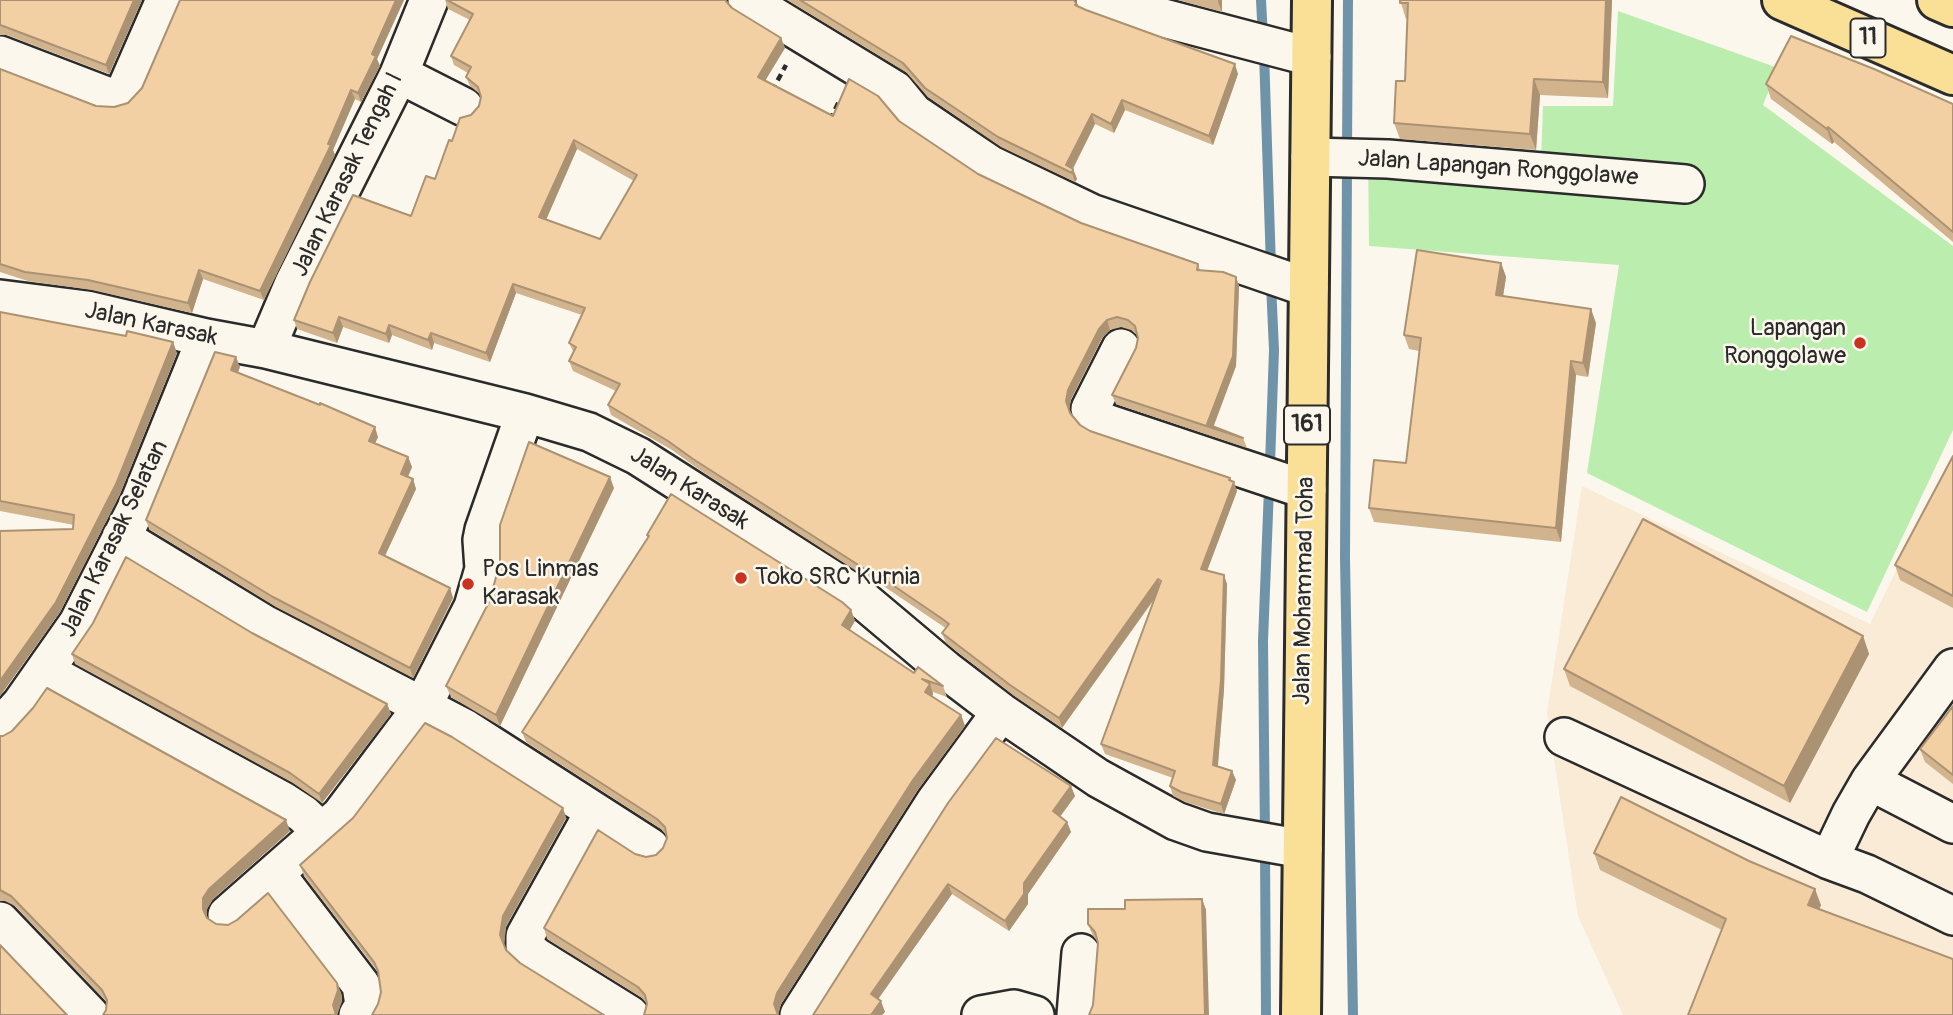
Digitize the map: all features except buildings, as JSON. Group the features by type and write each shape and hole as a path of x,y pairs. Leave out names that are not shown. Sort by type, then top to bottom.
{"main road":[{"name":"Jalan Mohammad Toha","path":"1301,1015 1312,0"},
{"name":"11","path":"1782,0 1953,75"},
{"path":"1937,0 1953,7"}],"street":[{"path":"0,55 107,96 118,96 126,89 165,0"},
{"name":"Jalan Karasak Tengah I","path":"266,349 294,283 399,74 429,0"},
{"path":"747,0 895,90 914,113 991,165 1091,213 1309,288"},
{"path":"1095,0 1311,57"},
{"path":"399,74 464,107"},
{"name":"Jalan Lapangan Ronggolawe","path":"1310,157 1388,159 1685,184"},
{"name":"Jalan Karasak","path":"0,299 87,310 266,349 526,413 589,432 638,456 858,596 1001,712 1098,778 1177,821 1207,832 1303,849"},
{"name":"Jalan Karasak Selatan","path":"0,727 45,671 78,623 139,503 206,338"},
{"path":"1121,348 1090,409 1100,421 1307,490"},
{"path":"228,915 340,816 422,707 473,607 484,569 484,530 526,413"},
{"path":"121,537 266,625 466,729 650,847"},
{"path":"1829,860 1870,780 1953,668"},
{"path":"45,671 283,800 322,832"},
{"path":"799,1015 935,802 1001,712"},
{"path":"1564,737 1829,860 1867,874 1953,916"},
{"path":"1870,780 1953,824"},
{"path":"594,812 525,936 525,946 535,956 630,1015"},
{"path":"276,874 361,985 364,1005 358,1015"},
{"path":"0,921 90,1015"},
{"path":"1076,1015 1081,953"},
{"path":"981,1015 1014,1009 1035,1015"}],"path":[{"path":"767,103 801,34"},
{"path":"827,126 855,67"}],"shaded area":[{"path":"1953,454 1953,1015 1623,1015 1578,916 1547,713 1582,486 1870,624"}],"green space":[{"path":"1618,11 1778,68 1763,105 1953,246 1953,430 1867,612 1587,473 1619,265 1369,246 1368,151 1541,163 1543,106 1613,106"}],"waterway":[{"path":"1261,0 1263,38"},
{"path":"1347,151 1348,0"},
{"path":"1264,53 1271,267"},
{"path":"1347,166 1345,558 1353,1015"},
{"path":"1270,464 1274,350 1271,284"},
{"path":"1265,837 1263,641 1269,488"},
{"path":"1265,850 1266,1015"}],"place":[{"name":"Lapangan Ronggolawe","path":"1860,343"},
{"name":"Toko SRC Kurnia","path":"741,578"},
{"name":"Pos Linmas Karasak","path":"468,584"}]}
